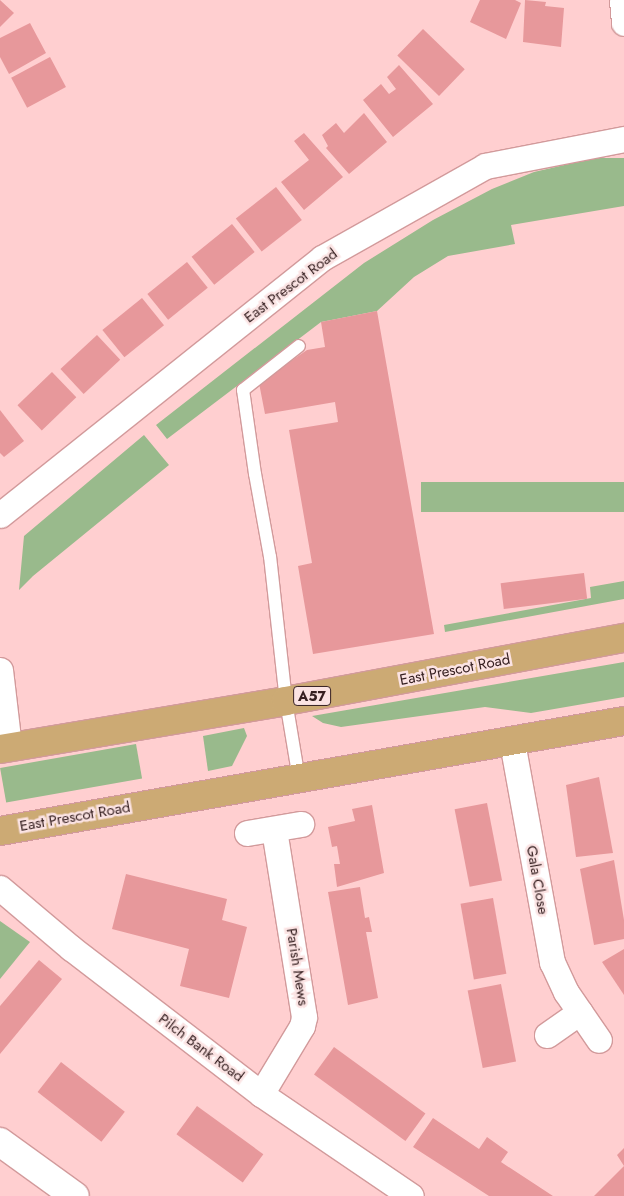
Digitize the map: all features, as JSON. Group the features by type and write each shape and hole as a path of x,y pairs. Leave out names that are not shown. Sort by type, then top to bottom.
{"highway":[{"name":"East Prescot Road","path":"4,748 286,701 624,638"},
{"name":"East Prescot Road","path":"0,831 624,721"}],"street":[{"path":"622,0 624,23"},
{"name":"East Prescot Road","path":"0,516 322,258 485,166 624,139"},
{"name":"East Prescot Road","path":"0,670 4,748"},
{"name":"Gala Close","path":"512,742 550,953 559,978 599,1040"},
{"path":"247,834 301,824"},
{"name":"Parish Mews","path":"261,1094 302,1026 304,1017 274,829"},
{"name":"Pilch Bank Road","path":"0,888 71,948 261,1094 412,1196"},
{"path":"547,1035 580,1012"},
{"path":"0,1142 75,1196"}],"lane":[{"path":"286,701 278,616 243,390 299,346"},
{"name":"A57","path":"286,701 299,779"}],"green space":[{"path":"595,158 624,158 624,206 511,225 515,244 448,256 414,277 377,311 321,322 167,439 156,425 364,263 433,220 492,189 534,172"},
{"path":"144,435 169,465 33,576 19,590 24,536"},
{"path":"421,482 624,482 624,512 421,512"},
{"path":"624,581 624,599 445,632 444,625 591,598 590,587"},
{"path":"624,662 624,697 531,713 485,707 341,727 323,723 312,716"},
{"path":"244,728 247,736 232,766 208,771 203,736"},
{"path":"136,744 142,778 6,802 0,768"},
{"path":"0,921 30,942 0,979"}],"building":[{"path":"0,0 14,13 0,27"},
{"path":"480,0 515,0 521,3 506,39 470,22"},
{"path":"525,0 546,2 545,6 564,8 561,47 523,42"},
{"path":"30,23 46,53 9,74 0,57 0,38"},
{"path":"423,29 465,69 439,96 397,56"},
{"path":"50,57 66,87 27,108 11,78"},
{"path":"399,65 433,104 393,137 363,100 381,84 389,94 396,89 387,77"},
{"path":"364,113 387,142 349,174 326,148 328,146 322,135 336,123 344,133"},
{"path":"304,133 343,177 304,210 281,182 309,160 294,141"},
{"path":"276,187 302,220 262,251 236,218"},
{"path":"232,224 255,252 214,285 192,257"},
{"path":"187,262 208,288 168,320 147,294"},
{"path":"142,298 164,325 124,357 102,330"},
{"path":"377,311 434,634 313,654 298,566 312,563 289,430 338,422 335,402 265,414 259,383 307,350 325,347 321,322"},
{"path":"97,335 120,360 84,394 60,369"},
{"path":"52,372 76,397 42,431 17,405"},
{"path":"0,410 24,441 4,457 0,453"},
{"path":"584,573 587,599 504,609 501,583"},
{"path":"599,777 613,853 576,857 566,785"},
{"path":"487,803 502,881 470,887 455,809"},
{"path":"372,805 384,873 337,887 334,864 340,864 337,846 332,847 328,827 355,821 352,809"},
{"path":"614,860 624,920 624,939 594,945 580,869"},
{"path":"126,874 227,899 222,920 247,927 229,998 180,986 189,949 112,929"},
{"path":"360,887 365,918 369,917 372,932 366,932 378,998 348,1005 328,892"},
{"path":"493,898 506,974 474,980 461,904"},
{"path":"624,949 624,995 602,962"},
{"path":"39,960 62,979 0,1054 0,1006"},
{"path":"501,984 516,1062 483,1068 468,990"},
{"path":"334,1047 425,1113 405,1141 314,1075"},
{"path":"61,1062 125,1112 101,1142 38,1092"},
{"path":"197,1106 263,1154 243,1183 176,1134"},
{"path":"433,1118 479,1149 487,1137 508,1152 501,1162 553,1196 489,1196 413,1147"},
{"path":"624,1148 624,1166 617,1155"},
{"path":"624,1166 624,1196 594,1196"}]}
